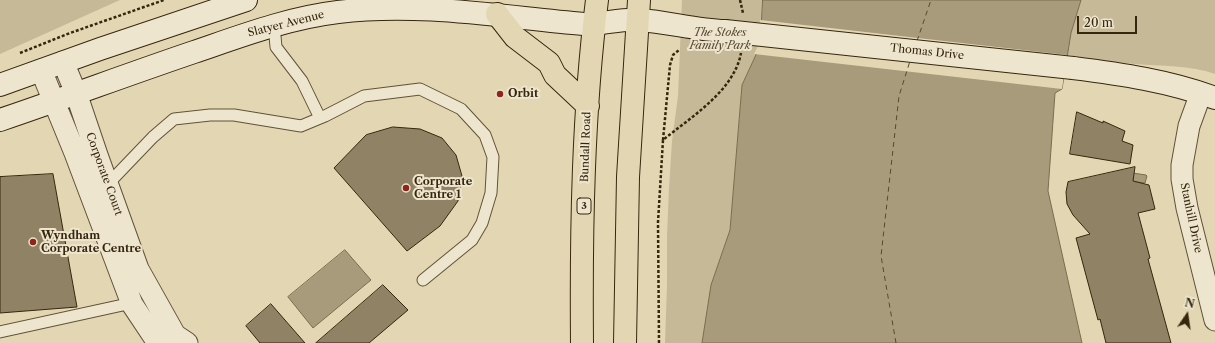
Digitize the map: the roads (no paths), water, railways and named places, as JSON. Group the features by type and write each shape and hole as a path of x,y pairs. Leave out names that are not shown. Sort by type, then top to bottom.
{"main road":[{"path":"0,85 107,46 246,0"},
{"path":"597,0 638,10 628,177 625,343"},
{"name":"Bundall Road","path":"582,343 584,187 588,106 597,0"},
{"name":"Slatyer Avenue","path":"0,120 274,25 300,18 377,8 406,8 497,14 558,22 594,24 638,10"},
{"name":"Thomas Drive","path":"638,10 725,31 1073,68 1135,77 1178,86 1208,96"},
{"path":"497,14 515,37 549,63 555,75 588,106"}],"street":[{"name":"Corporate Court","path":"63,62 76,93 107,185 138,269 176,335 187,343"},
{"name":"Corporate Court","path":"41,70 132,303 158,343"},
{"name":"Stanhill Drive","path":"1208,96 1189,126 1182,165 1182,180 1187,208 1215,320"}],"lane":[{"path":"274,25 276,47 302,81 320,118"},
{"path":"107,185 153,138 174,119 210,115 234,115 301,126 364,96 420,89 461,109 485,135 493,157 491,193 482,223 472,240 423,280"},
{"path":"0,332 132,303"}],"place":[{"name":"Orbit","path":"500,94"},
{"name":"Corporate Centre 1","path":"406,188"},
{"name":"Wyndham Corporate Centre","path":"33,242"}],"park label":[{"name":"The Stokes Family Park","path":"720,39"}]}
